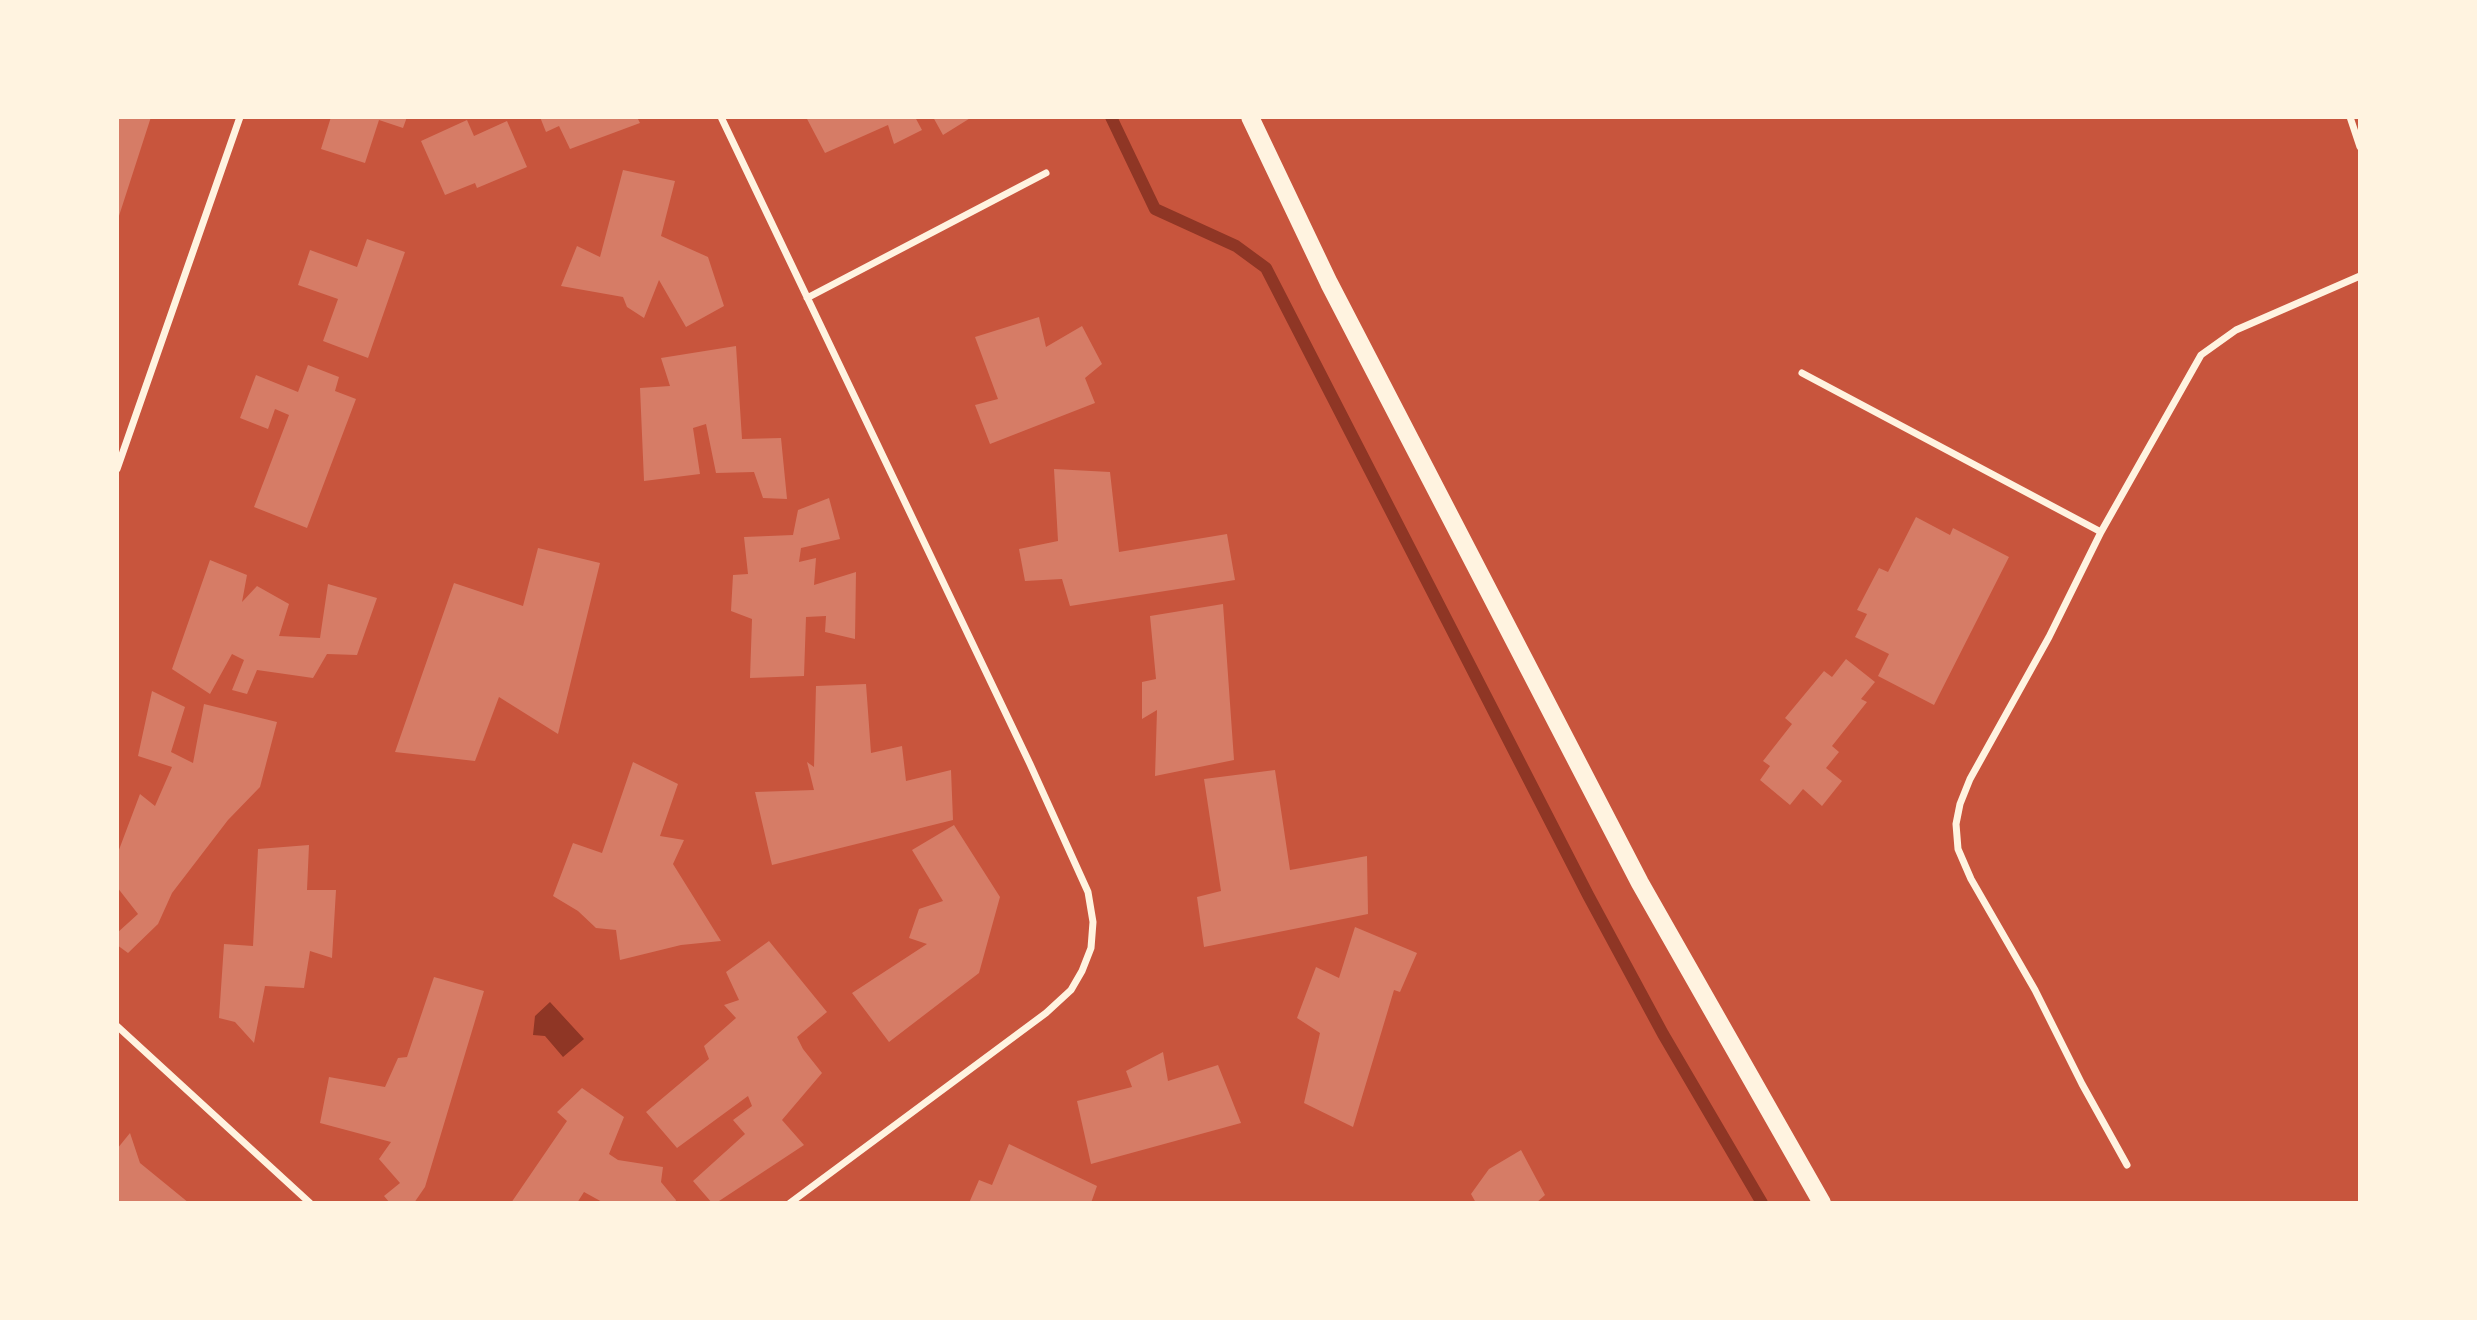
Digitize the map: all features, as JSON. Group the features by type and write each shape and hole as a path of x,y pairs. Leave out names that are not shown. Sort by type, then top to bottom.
{"main road":[{"path":"1250,117 1329,283 1633,871 1822,1203"}],"street":[{"path":"117,469 240,117"},
{"path":"720,117 1035,776 1088,892 1093,922 1091,948 1071,990 1046,1013 790,1203"},
{"path":"2350,117 2360,147"},
{"path":"807,298 1046,173"},
{"path":"2127,1166 2035,990 1971,879 1958,849 1956,824 1970,779 2049,637 2101,532 2202,355 2236,330 2360,276"},
{"path":"1802,373 2101,532"},
{"path":"117,1026 310,1203"}],"shaded area":[{"path":"550,1002 584,1039 563,1057 545,1036 533,1035 535,1016"}],"building":[{"path":"117,117 151,117 118,219 117,219"},
{"path":"331,117 407,117 403,128 379,120 365,163 321,149"},
{"path":"540,117 637,117 640,123 570,149 559,126 546,132"},
{"path":"806,117 915,117 922,130 894,144 888,125 825,153"},
{"path":"933,117 972,117 943,135"},
{"path":"467,120 474,136 507,121 527,167 477,188 475,183 445,195 421,141"},
{"path":"623,170 675,181 661,236 708,257 724,306 686,327 659,280 644,318 627,307 623,297 561,286 577,246 600,257"},
{"path":"367,239 405,252 368,358 323,341 338,299 298,285 310,250 357,267"},
{"path":"1039,317 1046,347 1082,326 1102,364 1085,378 1095,403 990,444 975,405 998,399 975,337"},
{"path":"736,346 742,439 781,438 787,499 763,498 754,472 716,473 706,424 693,428 700,474 644,481 640,388 670,386 661,358"},
{"path":"308,365 339,377 335,391 356,399 307,528 254,507 289,415 275,409 268,429 240,418 256,375 298,392"},
{"path":"1054,469 1110,472 1119,552 1227,534 1235,580 1070,606 1062,579 1025,581 1019,549 1058,541"},
{"path":"829,498 840,539 801,548 799,562 816,558 814,585 856,572 855,639 825,632 826,616 806,617 804,676 750,678 752,619 731,611 733,575 748,574 744,537 793,535 798,510"},
{"path":"1916,517 1950,535 1953,528 2009,557 1934,705 1878,676 1889,654 1855,637 1867,614 1857,610 1879,568 1888,572"},
{"path":"538,548 600,563 558,734 499,697 475,761 395,752 454,583 523,606"},
{"path":"210,560 247,575 242,602 257,586 289,604 279,636 320,638 328,584 377,598 357,655 327,654 313,678 257,670 247,694 232,690 244,660 232,654 210,694 172,669"},
{"path":"1223,604 1234,760 1155,776 1157,710 1142,719 1142,682 1156,679 1150,616"},
{"path":"1846,659 1875,682 1861,699 1867,702 1832,746 1839,752 1826,768 1842,781 1822,806 1803,789 1790,805 1760,780 1770,766 1763,761 1792,724 1785,718 1824,671 1832,677"},
{"path":"866,684 871,753 902,746 906,781 951,770 953,820 772,865 755,792 814,790 807,762 814,767 816,686"},
{"path":"152,691 185,707 171,752 193,763 204,704 277,722 260,787 228,820 172,893 158,924 128,953 117,945 117,933 138,914 117,887 117,855 140,794 155,806 172,767 138,756"},
{"path":"633,762 678,784 660,836 684,840 673,864 721,941 681,945 620,960 616,930 596,928 578,911 553,896 573,843 602,853"},
{"path":"1275,770 1290,870 1367,856 1368,914 1204,947 1197,897 1221,891 1204,779"},
{"path":"954,825 1000,897 979,973 889,1042 852,993 927,944 909,938 919,909 943,901 912,850"},
{"path":"309,845 307,890 336,890 332,958 310,951 304,988 265,986 254,1043 235,1022 219,1018 224,944 253,946 258,849"},
{"path":"1355,927 1417,953 1400,992 1394,990 1353,1127 1304,1103 1320,1033 1297,1018 1316,967 1339,978"},
{"path":"769,941 827,1012 797,1037 822,1073 782,1120 804,1145 716,1203 712,1203 693,1181 745,1134 733,1120 752,1106 748,1096 677,1148 646,1112 709,1059 704,1046 736,1018 724,1005 739,1000 726,972"},
{"path":"434,977 484,991 425,1187 414,1203 390,1203 384,1196 400,1183 379,1159 391,1142 320,1123 329,1077 385,1087 398,1058 407,1057"},
{"path":"1163,1052 1168,1081 1218,1065 1241,1123 1091,1164 1077,1101 1132,1087 1126,1071"},
{"path":"582,1088 624,1117 609,1154 618,1160 663,1167 661,1182 676,1200 675,1203 604,1203 584,1192 577,1203 511,1203 567,1121 557,1112"},
{"path":"130,1133 140,1163 189,1203 117,1203 117,1149"},
{"path":"1009,1144 1097,1186 1091,1203 969,1203 979,1180 992,1185"},
{"path":"1521,1150 1545,1195 1536,1203 1476,1203 1471,1194 1489,1169"}],"waterway":[{"path":"1111,117 1155,209 1236,246 1266,268 1588,895 1663,1034 1762,1203"}]}
